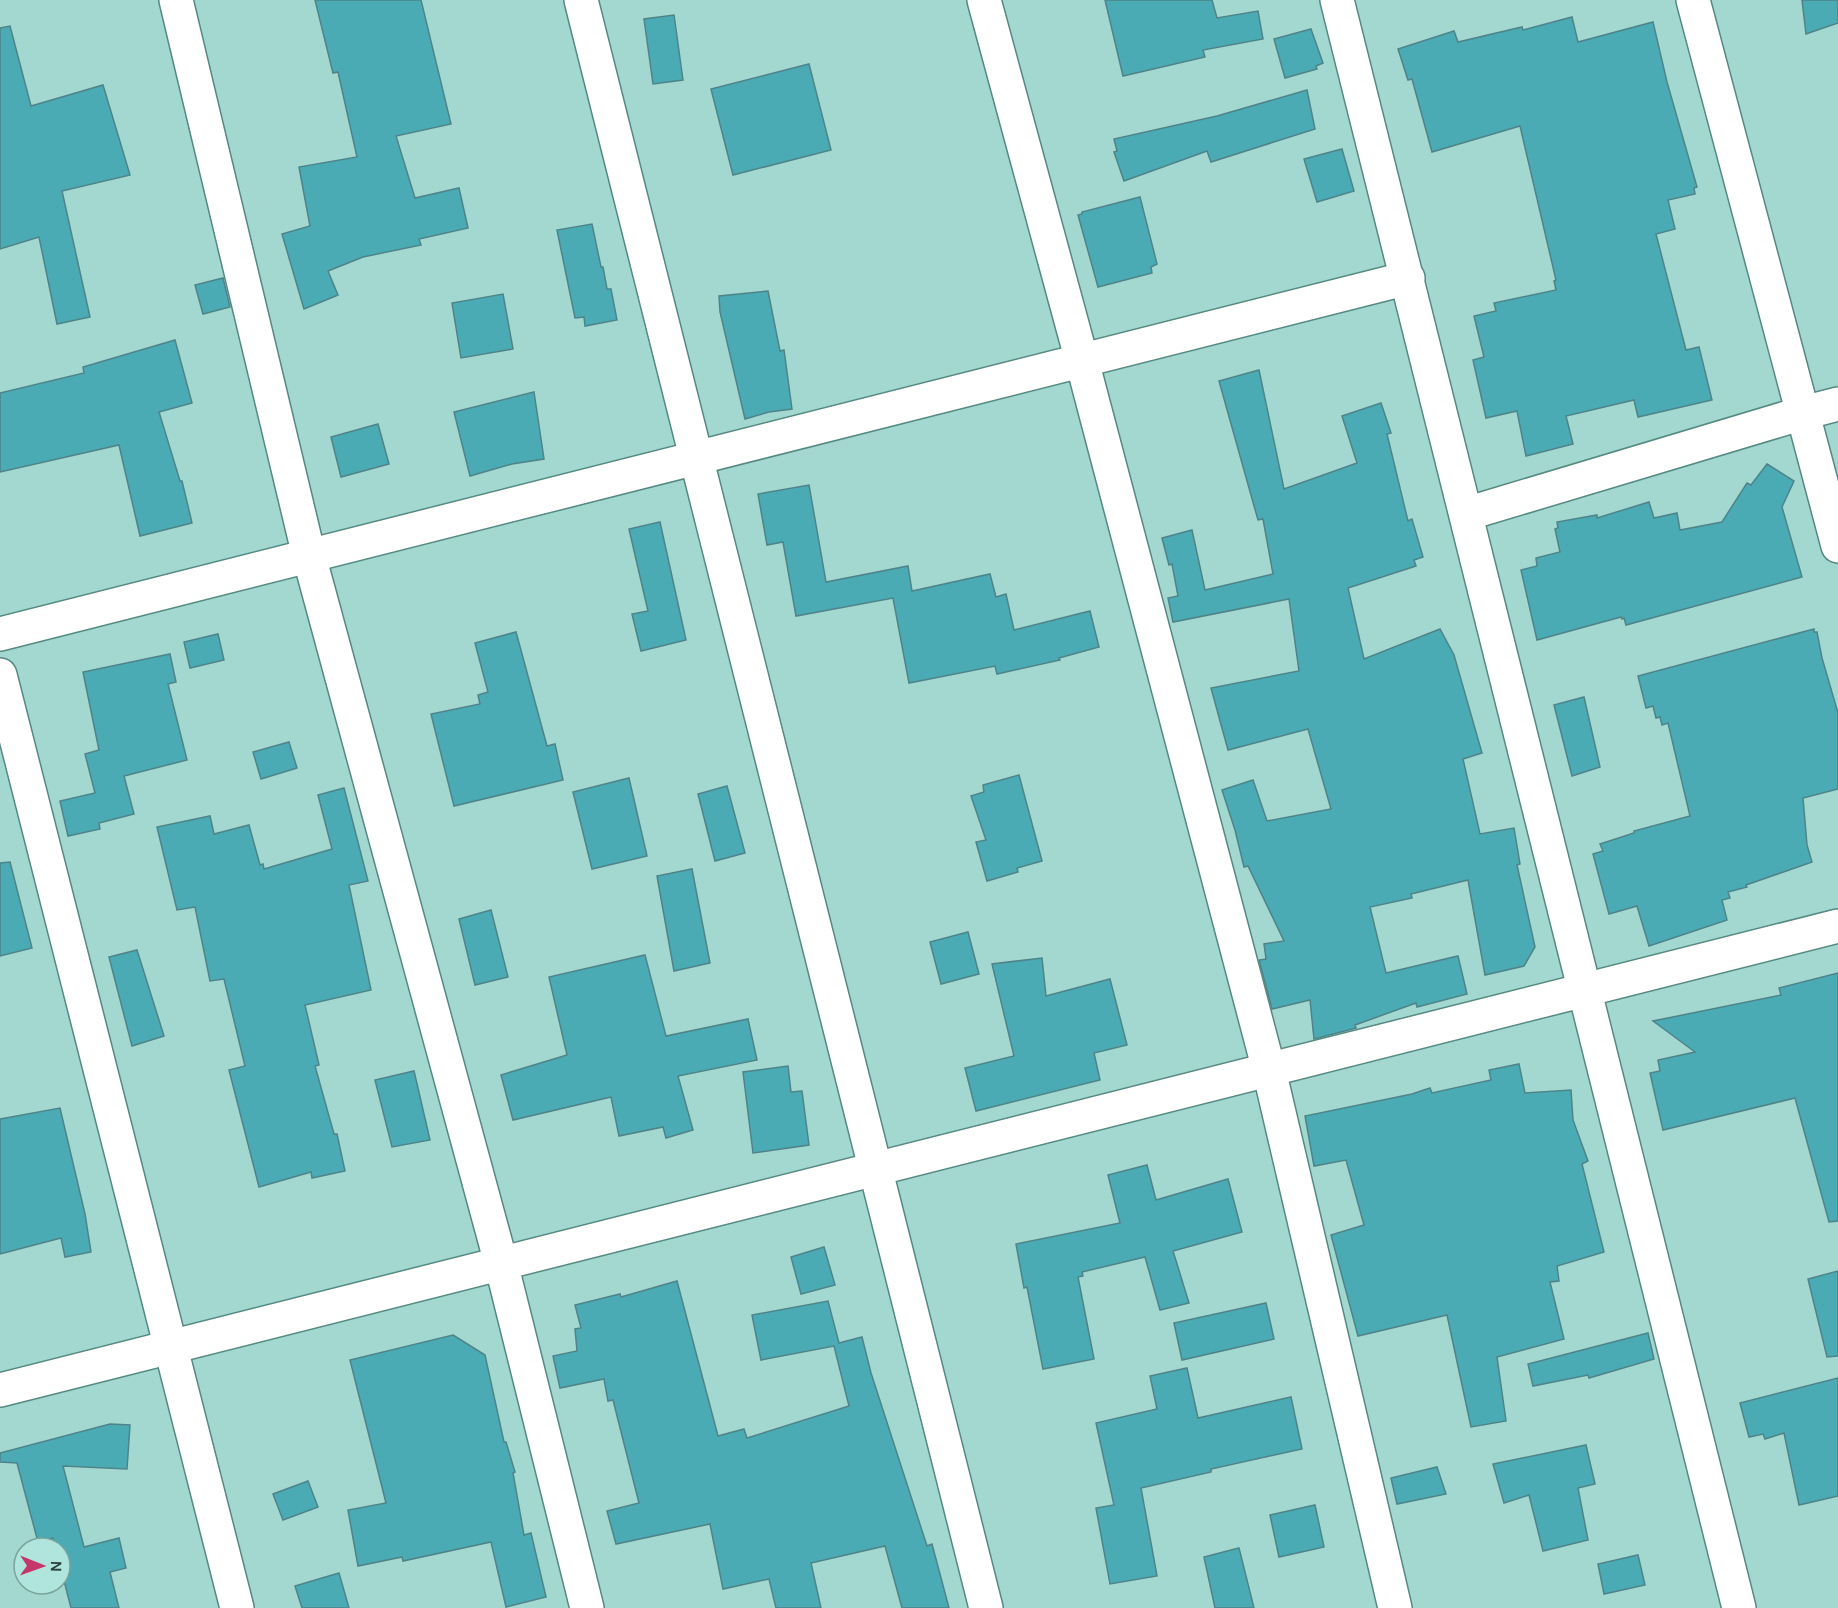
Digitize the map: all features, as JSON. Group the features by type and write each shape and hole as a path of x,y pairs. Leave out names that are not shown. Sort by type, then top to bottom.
{"street":[{"path":"176,0 309,556 501,1263 587,1608"},
{"path":"581,0 986,1608"},
{"path":"984,0 1269,1070 1395,1608"},
{"path":"1337,0 1740,1608"},
{"path":"1693,0 1838,546"},
{"path":"0,634 1408,278"},
{"path":"1466,514 1838,404"},
{"path":"0,675 237,1608"},
{"path":"0,1390 1838,926"}],"building":[{"path":"315,0 421,0 451,124 396,136 415,198 459,188 468,228 419,239 421,245 363,257 328,271 338,295 304,309 282,234 310,226 299,167 357,157 338,72 333,73"},
{"path":"1105,0 1212,0 1217,18 1258,11 1263,39 1203,50 1205,57 1123,76"},
{"path":"1802,0 1838,0 1838,23 1806,34"},
{"path":"674,15 683,80 653,84 644,19"},
{"path":"1572,17 1578,42 1653,22 1667,82 1697,187 1694,188 1695,194 1668,200 1675,229 1656,234 1686,350 1699,347 1712,400 1638,417 1634,400 1566,416 1573,444 1526,456 1517,411 1486,418 1473,360 1484,357 1474,316 1496,311 1494,303 1556,290 1554,281 1556,280 1520,126 1432,152 1412,79 1408,80 1398,49 1454,31 1458,42 1522,27 1523,30"},
{"path":"10,26 31,106 103,85 130,175 62,191 90,317 57,324 39,237 0,249 0,28"},
{"path":"1311,29 1323,63 1316,66 1317,69 1285,78 1274,39"},
{"path":"809,64 831,150 733,175 711,89"},
{"path":"1307,90 1315,129 1211,162 1207,151 1124,181 1114,152 1117,151 1114,139 1217,116"},
{"path":"1342,149 1354,191 1317,202 1304,159"},
{"path":"1140,197 1157,264 1151,267 1152,273 1098,287 1078,215"},
{"path":"592,224 601,267 603,267 607,289 611,289 617,320 585,326 584,317 575,318 557,230"},
{"path":"223,278 230,307 203,314 195,285"},
{"path":"768,291 780,351 784,350 792,409 769,412 745,419 720,312 719,296"},
{"path":"503,294 513,349 461,358 452,303"},
{"path":"175,340 192,403 159,412 180,481 182,481 192,523 140,536 119,445 0,472 0,393 84,373 83,367"},
{"path":"1259,370 1284,489 1357,463 1342,416 1381,403 1391,433 1387,434 1408,521 1412,519 1423,557 1414,560 1416,566 1348,588 1364,659 1440,629 1454,655 1482,753 1463,759 1480,834 1514,828 1520,864 1517,865 1535,947 1524,966 1485,975 1468,880 1411,894 1412,898 1370,907 1386,973 1458,956 1467,994 1417,1007 1416,1003 1355,1025 1356,1028 1314,1039 1310,1000 1272,1009 1259,960 1266,959 1264,944 1284,941 1248,866 1244,867 1222,790 1253,780 1267,821 1331,809 1308,729 1228,750 1211,688 1299,671 1289,599 1173,622 1168,598 1178,596 1172,564 1169,565 1162,538 1192,530 1205,590 1273,574 1263,519 1258,520 1219,381"},
{"path":"534,392 544,459 512,464 470,476 454,412"},
{"path":"378,424 389,464 341,477 331,437"},
{"path":"1767,464 1794,481 1782,507 1802,577 1626,625 1624,618 1621,617 1537,640 1521,570 1537,566 1536,558 1560,552 1555,529 1558,528 1557,522 1597,515 1597,518 1649,502 1654,518 1677,513 1680,530 1722,522 1747,483 1751,485"},
{"path":"809,485 826,582 908,566 912,591 990,574 996,597 1006,594 1014,630 1090,611 1099,647 1059,658 1060,660 997,674 995,666 909,683 893,598 796,616 783,542 767,545 758,494"},
{"path":"660,522 686,640 641,651 632,614 648,611 629,529"},
{"path":"1814,629 1814,632 1817,632 1838,713 1838,789 1803,798 1807,845 1812,862 1728,892 1730,898 1722,900 1727,920 1649,946 1637,906 1609,914 1593,854 1603,851 1600,844 1634,833 1634,831 1690,816 1668,723 1662,725 1660,717 1656,718 1653,706 1646,708 1638,676"},
{"path":"516,632 547,746 555,744 563,780 454,806 431,714 480,704 478,695 488,692 475,643"},
{"path":"218,634 224,660 190,668 184,642"},
{"path":"170,654 176,682 168,684 187,760 124,776 134,814 99,823 100,829 68,836 60,801 95,793 85,754 99,750 83,672"},
{"path":"1584,697 1600,767 1572,776 1554,705"},
{"path":"289,742 297,768 261,779 253,752"},
{"path":"1019,775 1042,861 1017,868 1018,872 987,881 976,842 986,840 971,796 984,792 983,785"},
{"path":"629,778 647,856 592,869 573,792"},
{"path":"727,786 745,853 715,861 698,794"},
{"path":"344,788 368,881 349,885 371,990 305,1005 319,1065 315,1066 334,1134 337,1134 345,1171 312,1178 311,1172 259,1187 229,1070 245,1066 224,979 210,981 195,907 177,910 157,827 210,816 214,834 249,825 260,865 263,864 264,869 332,849 318,795"},
{"path":"10,862 32,948 0,956 0,863"},
{"path":"692,869 710,963 674,971 657,876"},
{"path":"491,910 508,977 475,985 459,919"},
{"path":"968,932 979,974 941,984 930,942"},
{"path":"137,950 164,1036 132,1046 109,957"},
{"path":"645,955 666,1036 748,1019 757,1060 678,1076 693,1130 666,1138 663,1127 619,1136 611,1097 513,1120 501,1075 567,1055 549,977"},
{"path":"1042,958 1046,996 1110,979 1127,1045 1094,1053 1100,1080 976,1111 965,1068 1014,1056 992,964"},
{"path":"1838,973 1838,1221 1829,1222 1795,1098 1663,1130 1650,1073 1660,1071 1658,1060 1695,1052 1653,1021 1781,995 1779,988"},
{"path":"1519,1064 1525,1093 1571,1090 1573,1120 1588,1161 1582,1164 1604,1252 1557,1266 1559,1281 1550,1282 1564,1339 1497,1357 1506,1421 1471,1427 1447,1315 1358,1336 1331,1235 1364,1225 1346,1160 1314,1166 1305,1116 1412,1094 1430,1088 1432,1093 1491,1080 1489,1070"},
{"path":"788,1066 791,1092 802,1091 809,1145 753,1153 743,1072"},
{"path":"414,1071 430,1140 392,1147 375,1080"},
{"path":"60,1108 85,1214 91,1252 65,1257 61,1238 0,1254 0,1119"},
{"path":"1147,1165 1156,1200 1228,1179 1242,1232 1173,1251 1189,1303 1160,1310 1145,1257 1082,1272 1083,1276 1078,1277 1094,1359 1043,1369 1016,1244 1120,1223 1108,1175"},
{"path":"824,1247 835,1285 801,1294 791,1257"},
{"path":"1838,1271 1838,1356 1827,1357 1808,1279"},
{"path":"677,1281 718,1436 744,1429 747,1438 849,1406 834,1346 761,1360 752,1315 828,1301 839,1343 862,1337 871,1373 927,1546 932,1544 949,1608 902,1608 885,1546 811,1563 821,1608 776,1608 769,1579 723,1589 710,1524 616,1544 607,1511 639,1503 613,1400 608,1401 604,1379 560,1388 553,1356 577,1351 575,1329 581,1328 575,1305 620,1294 621,1297"},
{"path":"1266,1303 1274,1339 1182,1360 1174,1323"},
{"path":"1648,1333 1654,1359 1589,1378 1588,1375 1533,1386 1528,1364"},
{"path":"453,1335 485,1355 504,1442 506,1442 515,1472 513,1473 524,1535 531,1533 546,1597 506,1607 491,1542 403,1561 402,1557 358,1566 348,1510 386,1503 350,1360"},
{"path":"1187,1368 1198,1418 1291,1397 1302,1449 1211,1469 1211,1472 1141,1488 1157,1576 1110,1584 1096,1508 1114,1505 1096,1423 1157,1409 1150,1376"},
{"path":"1838,1378 1838,1496 1799,1505 1784,1433 1765,1439 1763,1434 1749,1437 1740,1403"},
{"path":"110,1424 130,1425 127,1469 63,1466 84,1547 119,1538 126,1568 110,1572 119,1608 71,1608 68,1596 72,1596 72,1536 36,1536 17,1463 0,1462 0,1453"},
{"path":"1586,1445 1595,1484 1578,1488 1588,1540 1543,1551 1529,1495 1504,1503 1493,1464"},
{"path":"1437,1467 1446,1494 1397,1504 1391,1478"},
{"path":"308,1481 318,1507 283,1520 273,1494"},
{"path":"1315,1505 1324,1547 1279,1557 1270,1515"},
{"path":"1239,1548 1254,1608 1215,1608 1204,1557"},
{"path":"1638,1555 1645,1585 1604,1594 1598,1564"},
{"path":"339,1573 349,1608 302,1608 295,1586"}]}
